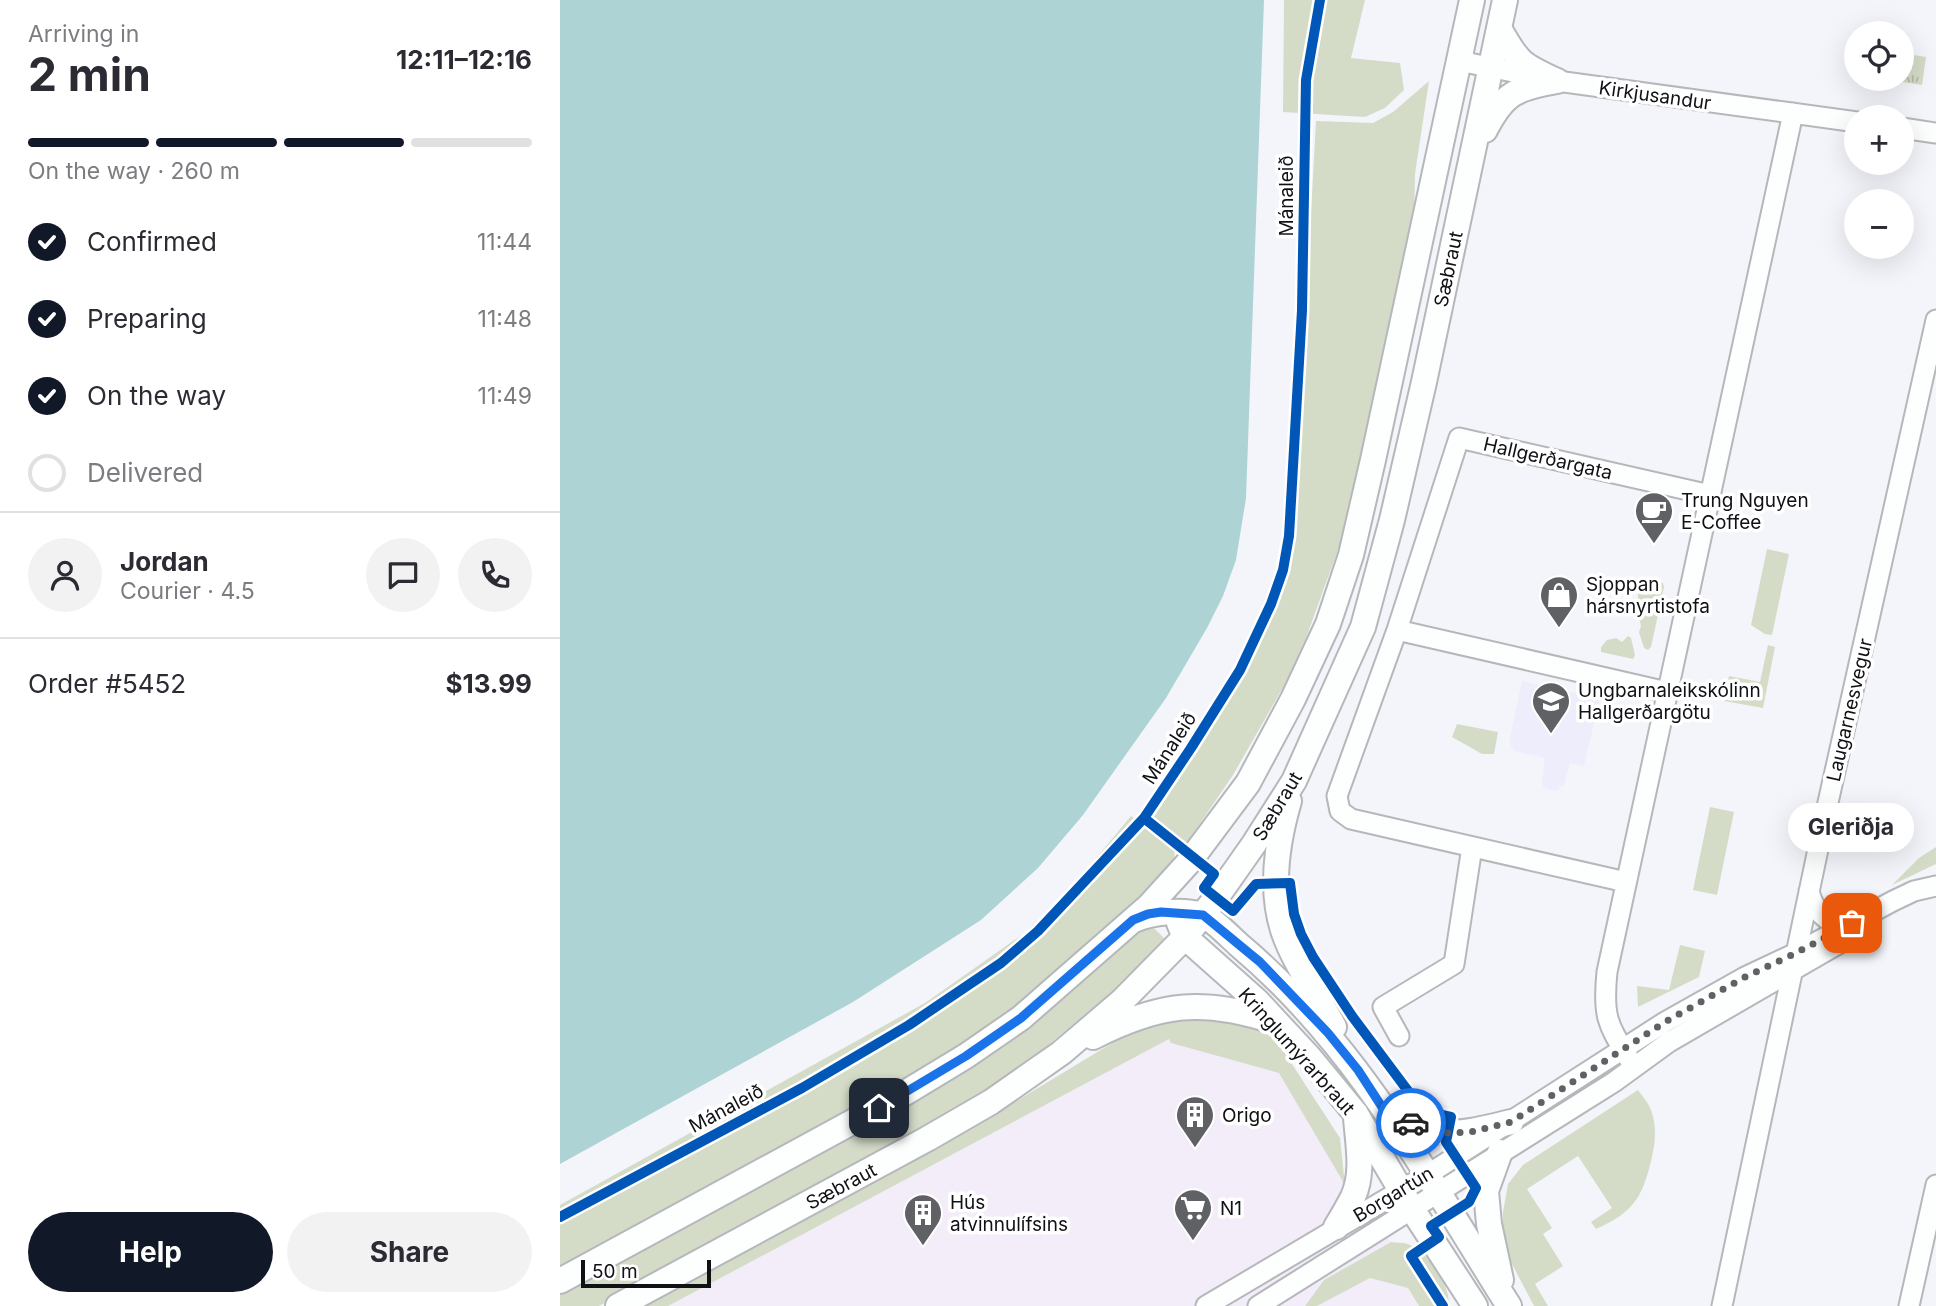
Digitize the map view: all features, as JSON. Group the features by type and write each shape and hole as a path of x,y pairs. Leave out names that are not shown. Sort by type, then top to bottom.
{"main road":[{"name":"Sæbraut","path":"560,1281 900,1097 1021,1018 1149,906 1189,862 1248,783 1293,699 1328,624 1351,555 1472,0"},
{"name":"Sæbraut","path":"618,1306 927,1139 991,1102 1061,1053 1122,1001 1185,937 1254,844 1294,781 1335,694 1366,614 1422,395 1505,0"},
{"path":"1499,28 1515,55 1526,66 1557,81"},
{"path":"1473,153 1495,110 1507,97 1533,85 1557,81"},
{"path":"1294,781 1284,816 1276,866 1275,895 1283,931 1358,1070"},
{"name":"Kringlumýrarbraut","path":"1189,862 1179,887 1177,913 1185,937 1257,1001 1356,1114 1420,1194 1502,1305"},
{"path":"1133,920 1148,914 1203,915"},
{"name":"Kringlumýrarbraut","path":"1203,915 1260,962 1328,1033 1358,1070 1382,1107 1420,1194 1475,1306"},
{"path":"1061,1053 1147,1013 1178,1006 1244,1012 1275,1021"},
{"path":"1382,1107 1417,1126 1448,1133 1471,1132 1511,1122"},
{"path":"1336,1227 1354,1195 1357,1181 1359,1158 1356,1114"},
{"path":"1500,1152 1486,1191 1502,1305"}],"street":[{"name":"Kirkjusandur","path":"1460,53 1469,63 1557,81 1844,120"},
{"path":"1634,1067 1607,1019 1604,1000 1607,972 1793,113"},
{"path":"1914,130 1936,133"},
{"name":"Laugarnesvegur","path":"1722,1306 1936,320"},
{"name":"Hallgerðargata","path":"1626,882 1351,819 1343,815 1338,807 1337,796 1397,630 1459,438 1710,495"},
{"path":"1397,630 1667,692"},
{"path":"1399,1036 1383,1007 1454,964 1472,847"},
{"path":"1795,963 1844,927 1903,896 1936,886"},
{"path":"1795,963 1923,897 1936,886"},
{"path":"1810,891 1814,905 1822,916 1844,927"},
{"name":"Borgartún","path":"1258,1306 1420,1194 1511,1122 1665,1022 1745,977 1795,963"},
{"name":"Borgartún","path":"1206,1306 1336,1227 1420,1194 1500,1152 1795,963"},
{"path":"1909,1306 1936,1185"}],"shaded area":[{"name":"Ungbarnaleikskólinn Hallgerðargötu","path":"1522,681 1600,698 1584,766 1570,763 1564,785 1556,791 1544,788 1542,783 1545,758 1514,751 1509,742"},
{"path":"1169,1039 1171,1043 1279,1073 1345,1185 1391,1242 1324,1280 1305,1306 668,1306"},
{"path":"1370,1278 1408,1288 1419,1306 1317,1306"}],"green space":[{"path":"1284,0 1365,0 1351,58 1400,63 1404,90 1385,108 1365,117 1283,112"},
{"path":"1914,55 1926,57 1922,85 1914,84"},
{"path":"1429,81 1415,174 1414,224 1363,457 1340,544 1306,638 1285,684 1233,775 1186,844 1150,817 1242,673 1274,606 1286,571 1292,536 1297,471 1316,121 1373,123 1393,112"},
{"path":"1767,549 1789,554 1772,635 1765,634 1751,625"},
{"path":"1663,583 1664,587 1651,647 1648,650 1644,648 1639,632 1640,621 1633,613 1638,607 1638,595 1642,586"},
{"path":"1628,636 1631,638 1635,655 1633,659 1601,652 1601,647 1607,640 1616,638 1622,642"},
{"path":"1768,645 1775,647 1763,708 1724,701 1729,676 1760,682"},
{"path":"1457,724 1498,732 1494,754 1482,754 1452,737"},
{"path":"1710,807 1734,812 1717,895 1693,890"},
{"path":"1131,816 1175,849 1174,859 1092,946 1022,1007 950,1057 560,1272 560,1205 925,1003 1026,932 1072,887"},
{"path":"1936,847 1936,864 1892,885 1919,858"},
{"path":"1151,925 1165,939 1120,985 1035,1056 970,1102 599,1306 560,1306 560,1295 926,1095 1013,1037 1131,934"},
{"path":"1680,945 1705,951 1699,977 1638,1007 1637,986 1669,990"},
{"path":"1185,1015 1266,1024 1340,1138 1345,1185 1279,1073 1171,1043 1169,1039 668,1306 642,1306 980,1123 1137,1028"},
{"path":"1638,1090 1652,1113 1655,1125 1654,1143 1644,1185 1627,1210 1596,1229 1591,1222 1612,1208 1578,1156 1527,1189 1552,1228 1543,1234 1563,1266 1535,1284 1548,1306 1534,1306 1503,1247 1503,1212 1508,1184 1523,1165"},
{"path":"1391,1242 1408,1244 1423,1254 1442,1279 1449,1306 1419,1306 1408,1288 1370,1278 1317,1306 1305,1306 1324,1280"}],"water":[{"path":"560,0 1264,0 1246,498 1236,560 1223,596 1166,698 1083,815 1038,868 981,920 853,1002 560,1164"}],"cycle path":[{"name":"Mánaleið","path":"560,1217 802,1088 909,1025 1001,963 1038,931 1144,818 1240,670 1271,604 1283,570 1289,536 1302,310 1306,80 1320,0"},
{"path":"1144,818 1214,874 1204,888 1233,911 1256,884 1290,883 1294,914 1301,934 1352,1016 1417,1103 1433,1113 1451,1117 1446,1142 1476,1188 1469,1202 1431,1226 1439,1237 1411,1256 1443,1306"}],"way so far":[{"path":"1411,1123 1448,1133 1471,1132 1511,1122 1665,1022 1745,977 1852,923"}],"place":[{"name":"Trung Nguyen E-Coffee","path":"1654,545"},
{"name":"Sjoppan hársnyrtistofa","path":"1559,629"},
{"name":"Ungbarnaleikskólinn Hallgerðargötu","path":"1551,735"},
{"name":"Gleriðja","path":"1852,923"},
{"name":"Origo","path":"1195,1149"},
{"name":"N1","path":"1193,1242"},
{"name":"Hús atvinnulífsins","path":"923,1247"}],"route":[{"path":"879,1108 966,1056 1021,1018 1133,920 1161,912 1203,915 1260,962 1328,1033 1358,1070 1382,1107 1411,1123"}]}
